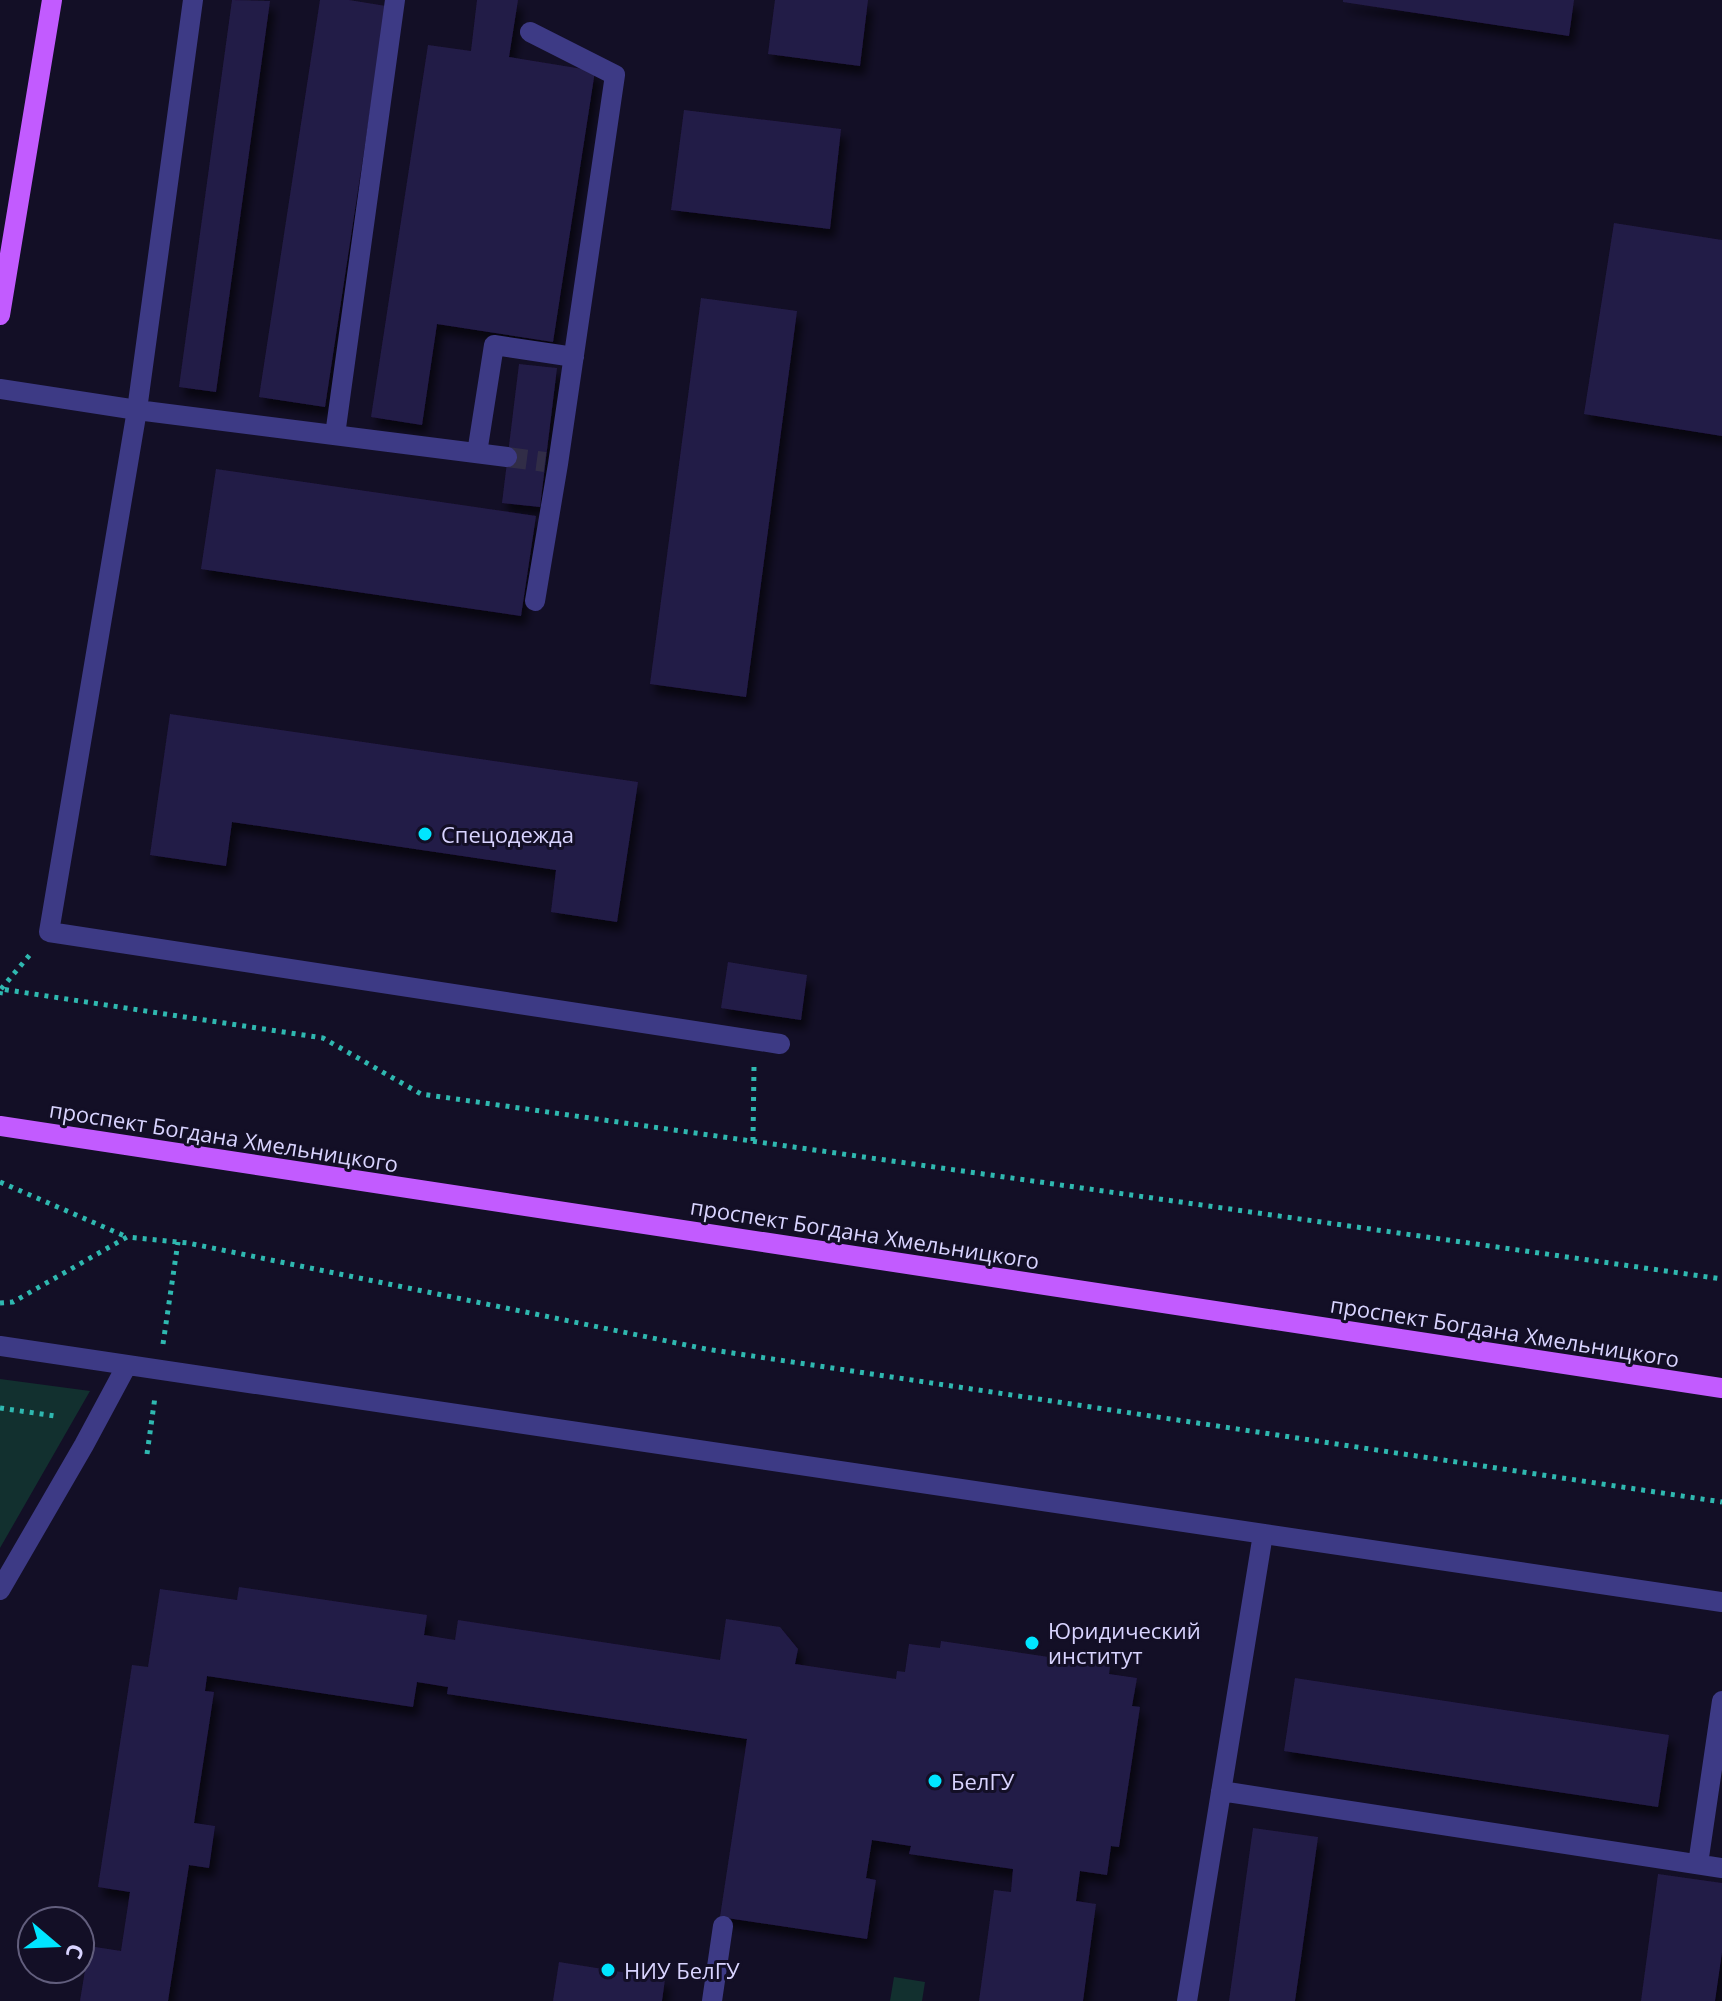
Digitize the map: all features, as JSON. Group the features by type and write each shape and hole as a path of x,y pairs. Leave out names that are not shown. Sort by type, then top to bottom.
{"main road":[{"path":"0,315 2,284 52,0"},
{"name":"проспект Богдана Хмельницкого","path":"0,1126 1722,1388"}],"street":[{"path":"193,0 137,410 49,932 780,1044"},
{"path":"335,435 395,0"},
{"path":"530,32 615,75 574,357 552,463 535,601"},
{"path":"477,453 494,345 574,357"},
{"path":"0,389 137,410 507,457"},
{"path":"0,1346 1722,1602"},
{"path":"0,1590 127,1365"},
{"path":"1187,2001 1263,1534"},
{"path":"1698,1864 1722,1701"},
{"path":"1221,1791 1722,1868"},
{"path":"712,2001 723,1926"}],"path":[{"path":"0,991 49,932"},
{"path":"0,991 323,1038 421,1094 1722,1279"},
{"path":"753,1141 755,1041"},
{"path":"0,1182 127,1237 188,1243 706,1349 1722,1502"},
{"path":"0,1303 13,1302 127,1237"},
{"path":"0,1408 55,1416"}],"green space":[{"path":"0,1379 90,1391 0,1548"},
{"path":"894,1977 925,1982 922,2001 890,2001"}],"building":[{"path":"232,0 270,1 216,392 179,387"},
{"path":"320,0 349,0 386,6 325,407 259,397"},
{"path":"477,0 518,0 509,57 595,71 553,342 437,324 422,425 371,417 428,45 471,51"},
{"path":"775,0 868,0 860,66 768,54"},
{"path":"1343,0 1574,0 1569,36"},
{"path":"684,110 841,129 830,229 671,210"},
{"path":"1614,223 1722,240 1722,436 1584,414"},
{"path":"701,298 797,311 746,697 650,684"},
{"path":"519,364 557,368 540,507 502,503"},
{"path":"216,469 536,516 521,616 201,569"},
{"path":"170,714 638,782 617,922 551,912 556,870 232,822 226,866 150,855"},
{"path":"728,962 807,975 801,1020 721,1008"},
{"name":"БелГУ","path":"239,1587 427,1615 424,1635 455,1640 458,1620 720,1660 726,1619 780,1627 798,1649 795,1664 896,1679 897,1671 905,1672 909,1644 940,1648 941,1641 1110,1666 1109,1674 1137,1678 1132,1706 1140,1707 1119,1847 1111,1846 1107,1875 1080,1871 1076,1901 1096,1904 1083,2001 979,2001 994,1890 1011,1892 1013,1869 909,1854 911,1846 872,1840 866,1878 876,1880 867,1939 720,1917 747,1739 447,1694 448,1687 417,1682 413,1707 207,1676 205,1691 214,1692 194,1823 215,1826 209,1868 189,1865 168,2001 80,2001 83,1985 96,1985 96,1947 121,1951 130,1892 98,1887 132,1665 148,1667 160,1589 237,1600"},
{"path":"1295,1678 1669,1735 1658,1807 1284,1751"},
{"path":"1253,1828 1318,1837 1295,2001 1229,2001"},
{"path":"1658,1874 1722,1883 1722,1952 1715,2001 1641,2001"},
{"path":"559,1962 665,1979 662,2001 553,2001"}],"tunnel":[{"path":"507,457 545,462"}],"place":[{"name":"Спецодежда","path":"425,834"},
{"name":"Юридический институт","path":"1032,1643"},
{"name":"БелГУ","path":"935,1781"},
{"name":"НИУ БелГУ","path":"608,1970"}]}
